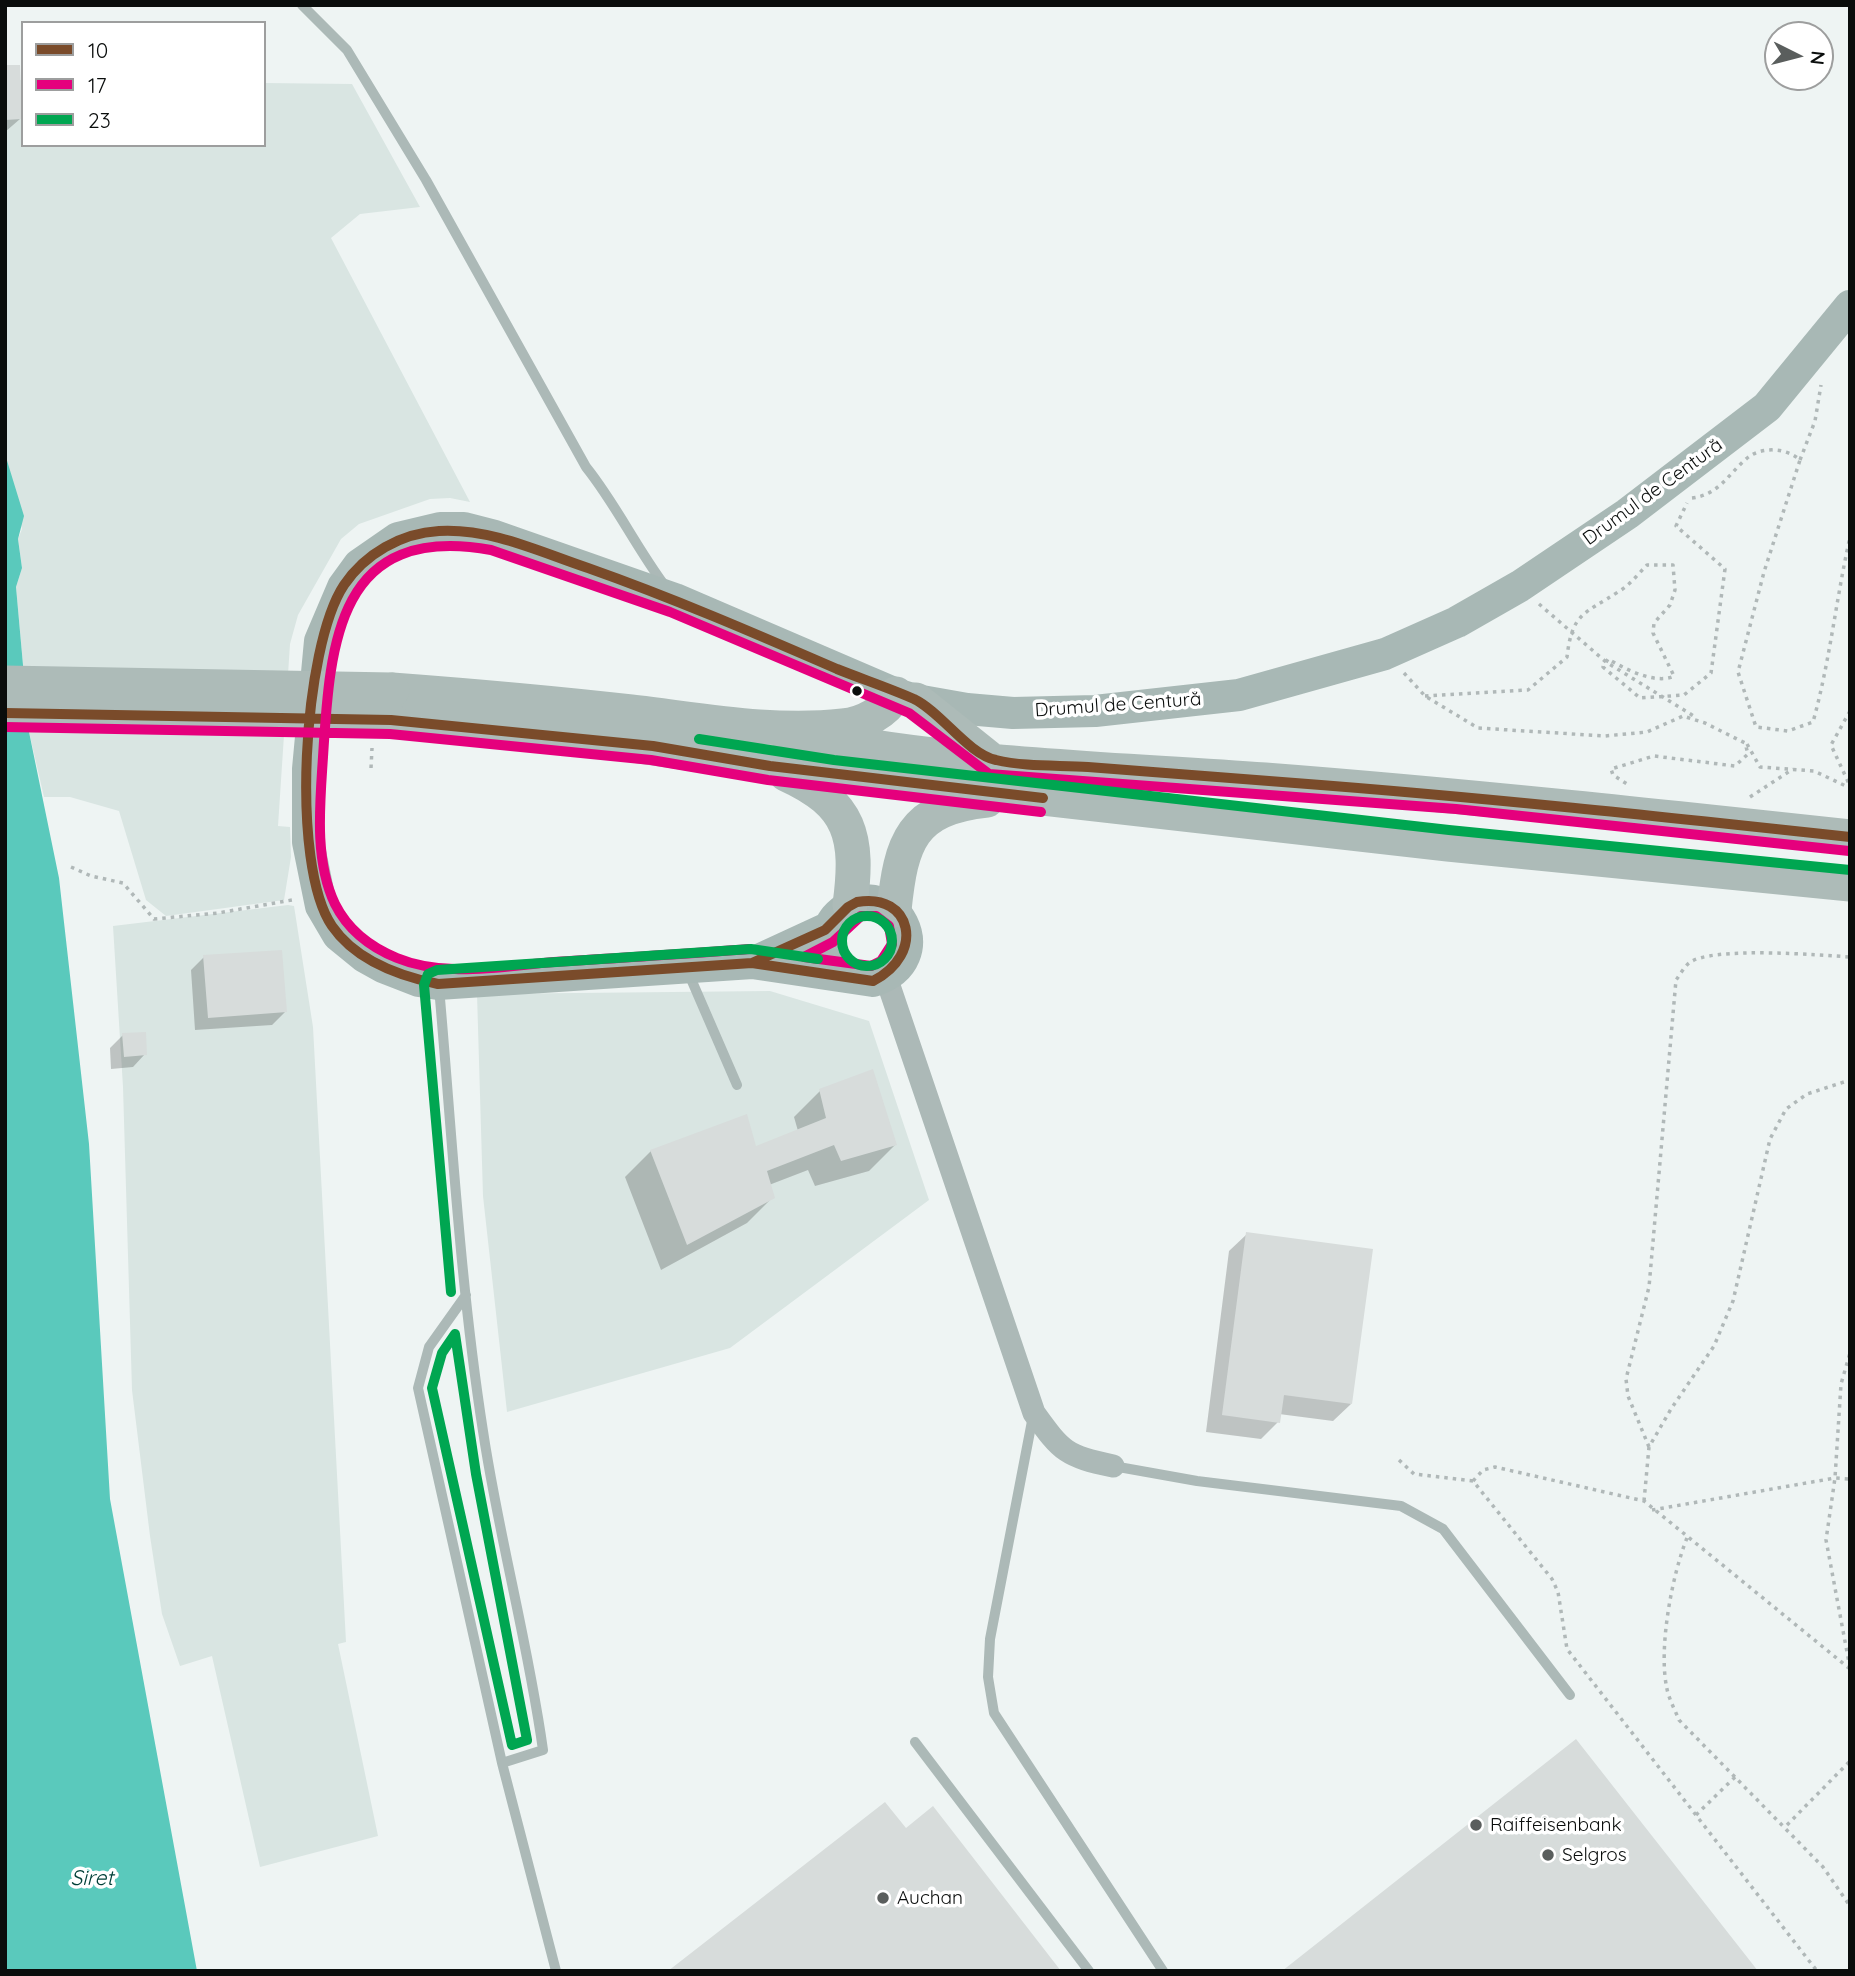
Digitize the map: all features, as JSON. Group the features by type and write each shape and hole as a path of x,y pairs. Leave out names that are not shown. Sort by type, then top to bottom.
{"main road":[{"path":"5,683 385,717 653,746 770,766 911,783 1448,844 1850,884"},
{"path":"773,728 843,726 862,722 906,697 991,760"},
{"path":"5,713 385,717 528,701 773,728 839,743 948,756 1457,794 1850,837"},
{"path":"770,766 808,783 847,820 854,843 840,916"},
{"path":"894,910 901,854 913,833 933,814 970,802 1025,796"}],"street":[{"name":"Drumul de Centură","path":"886,977 860,981 752,963 439,984 402,975 358,952 328,922 316,889 307,811 314,690 320,641 343,587 359,565 398,538 440,528 464,528 540,550 675,599 906,697 967,709 1013,713 1095,711 1239,695 1385,654 1457,622 1520,586 1627,514 1768,407 1850,306"},
{"name":"Drumul de Centură","path":"752,963 873,901 894,910"},
{"path":"894,910 904,922 908,938 902,961 886,977 1034,1413 1057,1446 1076,1458 1113,1466"},
{"path":"840,916 828,946 834,964 848,977"}],"lane":[{"path":"302,5 347,50 426,180 586,467 602,487 635,545 675,599"},
{"path":"686,967 737,1085"},
{"path":"439,984 466,1295 483,1432 533,1680 543,1750 502,1763"},
{"path":"466,1295 429,1347 418,1388 502,1763 556,1971"},
{"path":"1034,1413 990,1639 988,1677 994,1713 1163,1971"},
{"path":"1113,1466 1197,1481 1401,1506 1443,1529 1570,1695"},
{"path":"915,1742 1089,1971"}],"path":[{"path":"1811,357 1821,380 1815,421 1764,572 1738,671 1756,727 1788,731 1813,722 1828,666 1837,592 1850,537"},
{"path":"1425,696 1528,690 1567,657 1570,632 1588,608 1621,591 1647,565 1673,565 1675,590 1670,605 1654,624 1653,633 1674,676 1667,679 1630,671 1608,659 1603,667 1640,698 1684,695 1711,673 1725,569 1676,526 1689,499 1699,497 1729,480 1746,458 1772,449 1793,453 1800,460"},
{"path":"1520,586 1606,662 1660,697 1745,743 1760,767 1814,771 1850,788"},
{"path":"1385,654 1425,696 1478,728 1517,733 1605,736 1647,732 1683,716 1706,723"},
{"path":"1850,711 1830,745 1850,788"},
{"path":"371,768 385,717"},
{"path":"1637,785 1619,780 1612,775 1611,769 1654,757 1735,766 1748,754 1745,743"},
{"path":"1747,799 1793,769"},
{"path":"71,867 91,876 123,883 154,919 218,913 289,901 316,889"},
{"path":"1650,1447 1628,1396 1626,1380 1649,1287 1676,980 1690,962 1708,956 1783,953 1850,957"},
{"path":"1644,1501 1650,1447 1671,1409 1714,1346 1733,1301 1770,1139 1786,1109 1807,1094 1850,1080"},
{"path":"1850,1353 1841,1384 1835,1478 1826,1540 1850,1669"},
{"path":"1399,1460 1414,1474 1472,1481 1552,1579 1558,1592 1567,1649 1817,1971"},
{"path":"1472,1481 1483,1470 1494,1467 1644,1501 1850,1669"},
{"path":"1652,1510 1835,1478 1850,1479"},
{"path":"1687,1538 1677,1563 1666,1630 1667,1689 1679,1720 1823,1867 1850,1906"},
{"path":"1787,1825 1850,1761"},
{"path":"1696,1815 1736,1776"}],"shaded area":[{"path":"5,80 21,80 21,147 266,147 266,83 352,84 420,207 360,214 331,238 470,502 450,498 430,499 359,524 341,539 298,615 290,644 278,826 290,827 291,857 284,900 166,916 146,900 119,811 70,797 44,797 29,732 16,587 22,568 18,539 22,529 5,454"},
{"path":"294,906 313,1027 346,1642 338,1644 378,1836 260,1867 212,1656 180,1666 162,1614 132,1390 123,1087 113,926"},
{"path":"770,991 869,1021 929,1200 730,1348 507,1412 483,1196 477,994"}],"water":[{"name":"Siret","path":"5,454 24,516 18,539 22,568 16,587 29,732 59,878 89,1144 110,1499 197,1971 5,1971"}],"building":[{"path":"5,65 20,65 21,119 5,120"},
{"path":"282,950 287,1012 208,1018 203,955"},
{"path":"146,1032 147,1055 124,1057 122,1033"},
{"path":"873,1069 897,1145 841,1161 834,1145 767,1171 775,1198 687,1245 650,1150 747,1114 756,1146 826,1118 819,1089"},
{"path":"1246,1232 1373,1249 1352,1404 1284,1395 1280,1423 1222,1415"},
{"name":"Selgros","path":"1576,1739 1758,1971 1282,1971"},
{"name":"Auchan","path":"885,1802 906,1828 933,1806 1061,1971 668,1971"}],"transit line":[{"name":"10","path":"752,963 438,984 379,965 353,949 342,938 332,926 319,896 310,856 307,756 311,704 319,656 330,615 344,585 362,564 385,547 425,533 458,531 515,542 651,591 914,699 975,750 996,760 1030,765 1077,766 1434,795 1850,837"},
{"name":"17","path":"749,949 454,969 434,968 397,958 378,949 353,930 340,913 328,887 321,851 321,794 326,714 339,633 352,600 372,573 401,555 440,546 491,550 670,612 909,713 989,774 1456,809 1849,851"},
{"name":"10","path":"5,713 391,720 653,746 770,766 1043,798"},
{"name":"17","path":"5,727 390,734 651,760 768,780 1041,812"},
{"name":"23","path":"699,739 834,760 1449,830 1850,870"},
{"name":"10","path":"876,901 890,906 900,915 906,928 906,942 901,956 890,969 873,981 752,963 825,930 848,907 857,902 876,901"},
{"name":"17","path":"861,916 876,916 889,926 892,944 881,961 871,966 804,957 833,942 861,916"},
{"name":"23","path":"867,916 885,923 892,941 885,959 867,966 849,959 842,941 849,923 867,916"},
{"name":"23","path":"451,1292 424,985 428,974 437,970 751,949 818,959"},
{"name":"23","path":"455,1334 476,1474 527,1740 512,1745 432,1388 442,1353 455,1334"}],"place":[{"name":"Raiffeisenbank","path":"1476,1825"},
{"name":"Selgros","path":"1548,1855"},
{"name":"Auchan","path":"883,1898"}]}
